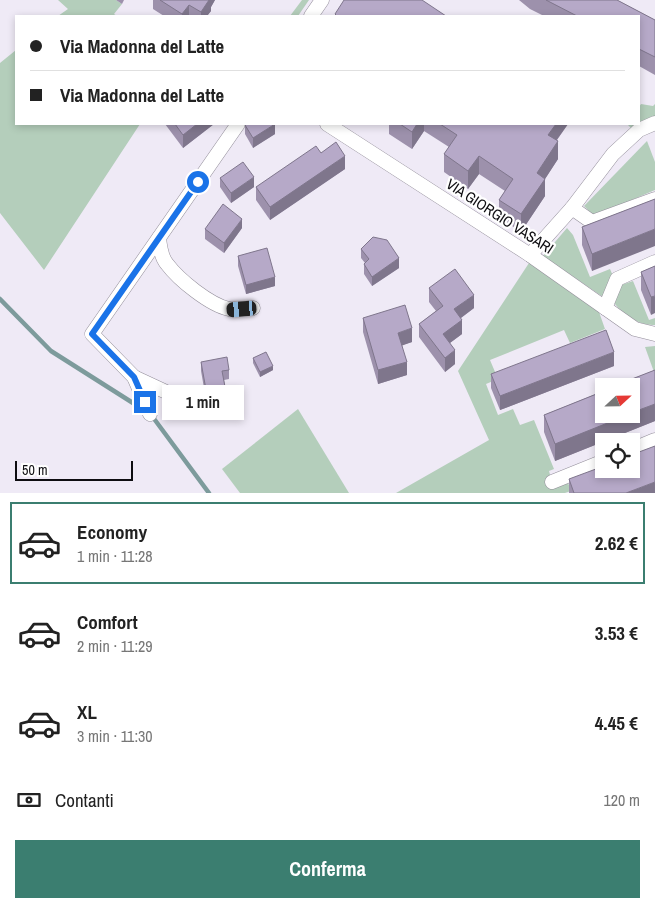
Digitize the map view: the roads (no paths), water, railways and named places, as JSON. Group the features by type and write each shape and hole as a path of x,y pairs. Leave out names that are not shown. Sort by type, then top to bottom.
{"street":[{"path":"312,15 322,0"},
{"path":"530,254 572,208 613,154 639,130 655,123"},
{"path":"150,414 134,377 92,334 237,125"},
{"name":"VIA GIORGIO VASARI","path":"329,125 530,254 635,329 655,334"},
{"path":"572,208 592,222 655,199"},
{"path":"159,238 161,251 166,263 186,284 218,306 232,310 253,308"},
{"path":"605,308 617,279 655,262"},
{"path":"134,377 177,396 196,394"},
{"path":"640,446 655,440"},
{"path":"552,482 595,465"}],"waterway":[{"path":"0,299 51,351 144,410"},
{"path":"152,416 209,493"}]}
